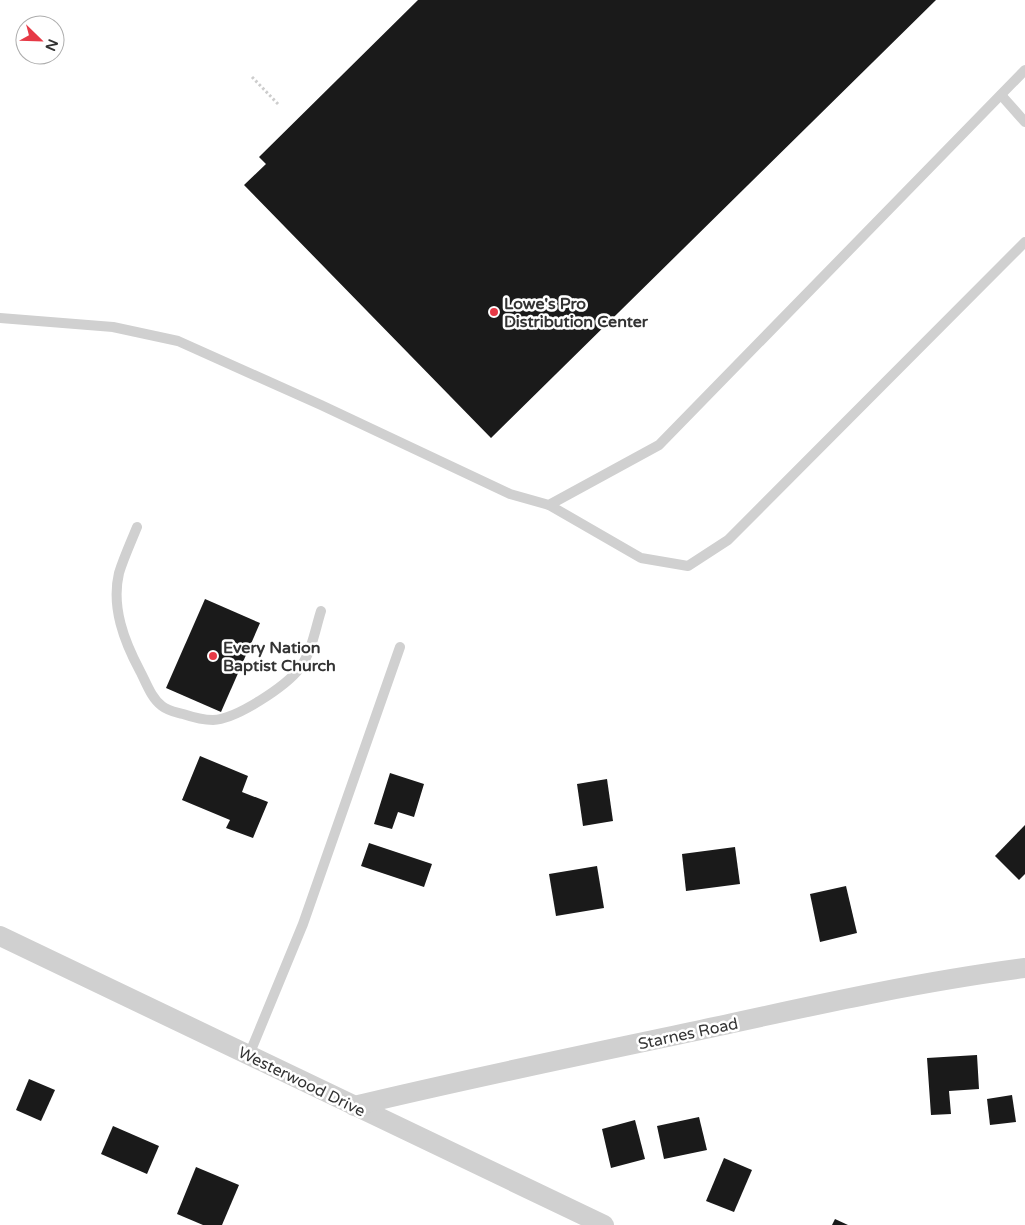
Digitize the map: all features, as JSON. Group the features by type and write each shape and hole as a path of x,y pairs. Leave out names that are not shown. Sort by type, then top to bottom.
{"street":[{"name":"Westerwood Drive","path":"0,936 604,1225"},
{"name":"Starnes Road","path":"354,1106 443,1085 840,1000 1025,968"}],"lane":[{"path":"549,505 659,445 1025,70"},
{"path":"1001,95 1025,122"},
{"path":"0,318 113,327 178,341 321,405 510,494 549,505 641,558 688,566 728,540 1025,242"},
{"path":"137,526 119,573 117,614 135,663 161,706 192,716 214,720 245,710 290,679 300,666 310,650 321,611"},
{"path":"250,1055 303,924 400,647"}],"path":[{"path":"252,76 280,105"}],"building":[{"name":"Lowe's Pro Distribution Center","path":"418,0 936,0 491,438 244,185 266,164 259,157"},
{"name":"Every Nation Baptist Church","path":"205,599 260,623 221,712 166,688"},
{"path":"200,756 248,776 242,792 268,802 253,838 226,828 230,820 182,800"},
{"path":"390,773 424,784 414,817 398,812 392,829 374,824"},
{"path":"607,779 613,821 583,826 577,784"},
{"path":"1025,825 1025,874 1019,880 995,856"},
{"path":"369,843 432,864 424,887 361,866"},
{"path":"735,847 740,884 686,891 682,854"},
{"path":"597,866 604,908 556,916 549,874"},
{"path":"846,886 857,933 820,942 810,894"},
{"path":"977,1055 979,1089 949,1091 951,1114 931,1115 927,1058"},
{"path":"29,1079 55,1090 41,1121 16,1110"},
{"path":"1012,1095 1016,1122 990,1125 987,1099"},
{"path":"699,1117 707,1150 664,1159 657,1126"},
{"path":"635,1120 645,1159 611,1168 602,1129"},
{"path":"113,1126 159,1146 147,1174 101,1154"},
{"path":"724,1158 752,1170 734,1212 706,1201"},
{"path":"196,1167 239,1185 222,1225 203,1225 177,1214"},
{"path":"835,1219 848,1225 832,1225"}],"place":[{"name":"Lowe's Pro Distribution Center","path":"494,312"},
{"name":"Every Nation Baptist Church","path":"213,656"}]}
